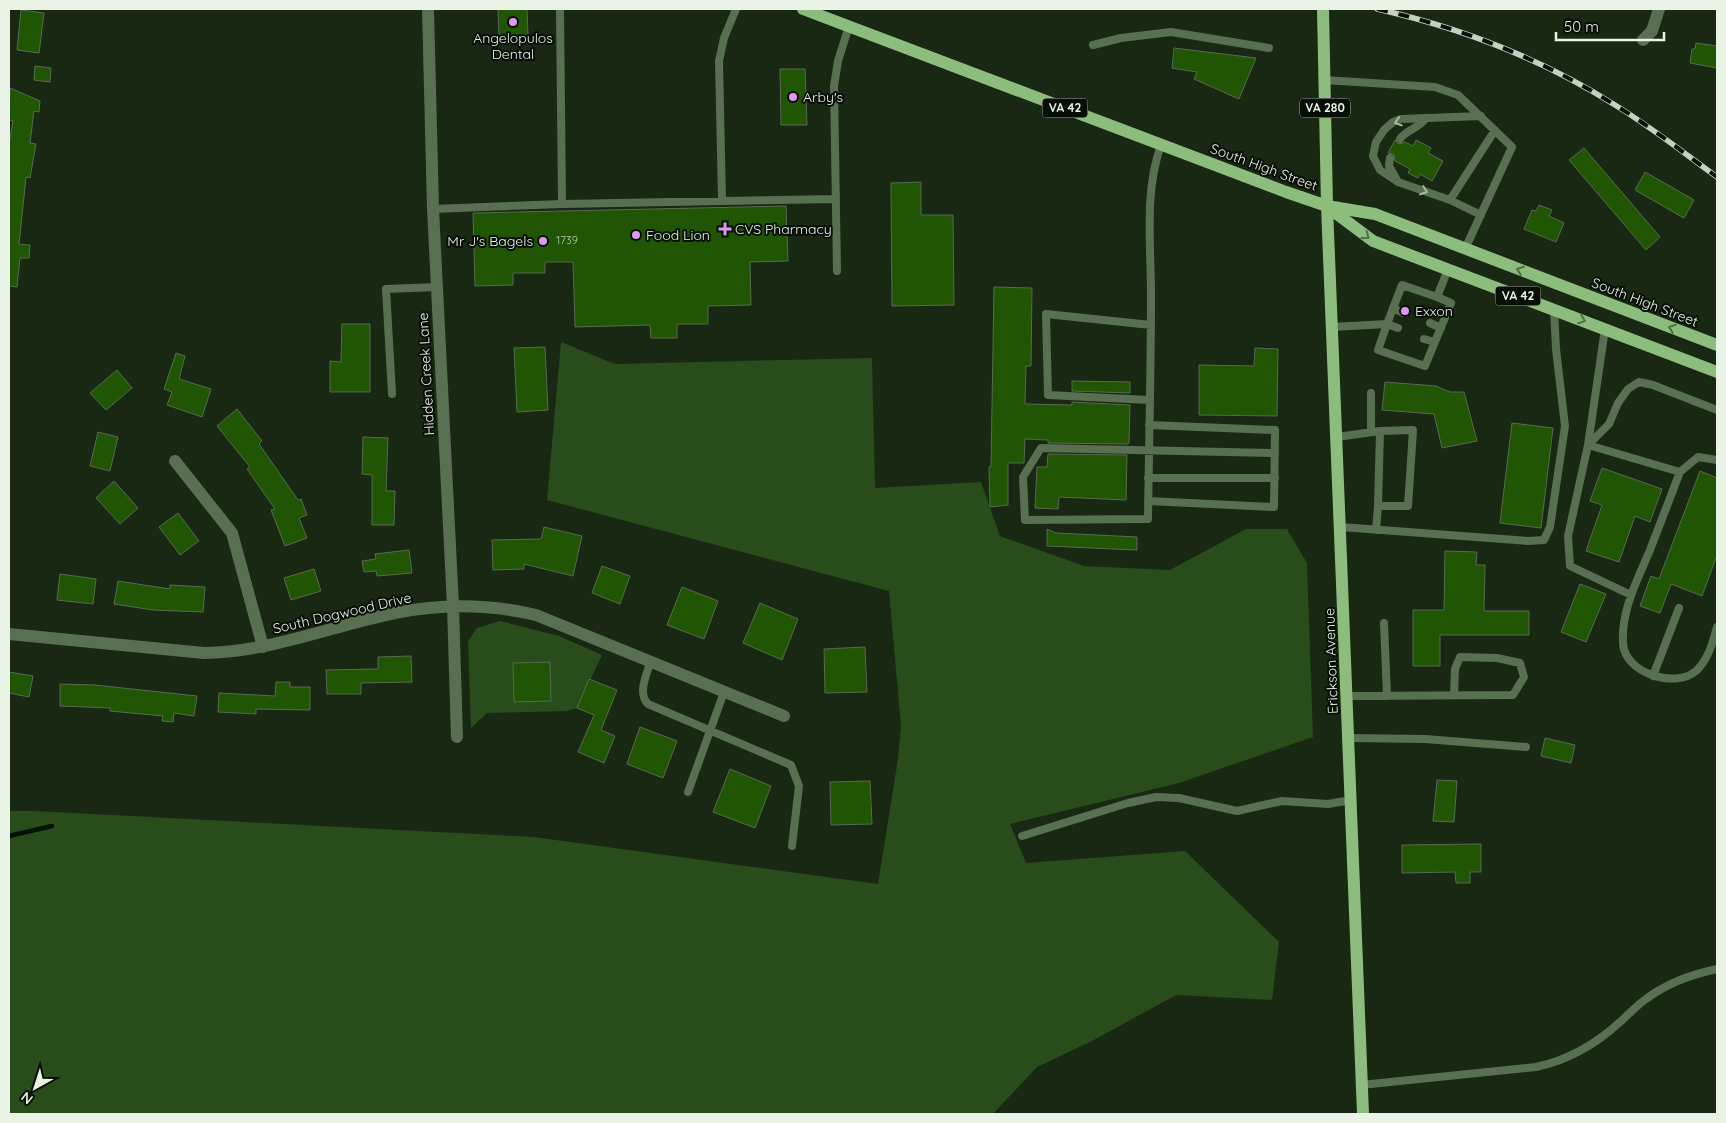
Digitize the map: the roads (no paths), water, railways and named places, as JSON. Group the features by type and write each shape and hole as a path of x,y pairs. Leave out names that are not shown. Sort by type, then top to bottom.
{"main road":[{"name":"South High Street","path":"803,9 1327,206 1375,214 1717,345"},
{"name":"VA 280","path":"1322,9 1327,206"},
{"name":"VA 42","path":"1327,206 1373,241 1717,372"},
{"name":"Erickson Avenue","path":"1327,206 1341,527 1362,1114"}],"street":[{"name":"Hidden Creek Lane","path":"428,9 436,287 453,606 457,737"},
{"path":"1643,40 1652,30 1659,9"},
{"path":"175,461 232,533 262,647"},
{"name":"South Dogwood Drive","path":"9,634 204,652 232,652 262,647 395,613 453,606 501,609 536,615 651,660 784,716"}],"lane":[{"path":"560,9 562,204"},
{"path":"722,200 719,61 724,38 736,9"},
{"path":"837,271 834,86 838,61 849,26"},
{"path":"1093,45 1121,38 1171,32 1269,48"},
{"path":"1324,80 1435,87 1458,95 1512,147 1465,249"},
{"path":"1481,116 1401,119 1393,122 1376,142 1373,156 1380,170 1398,182 1450,200 1481,215"},
{"path":"1400,139 1404,134 1419,128 1426,118"},
{"path":"1450,200 1495,130"},
{"path":"1161,145 1154,167 1151,191 1151,325 1148,450 1148,518 1025,520 1023,477 1041,448 1148,450 1275,453"},
{"path":"1390,158 1389,166 1398,182"},
{"path":"433,209 722,200 835,199"},
{"path":"1437,297 1448,270"},
{"path":"1402,285 1452,303 1425,366 1378,350 1393,308 1402,285"},
{"path":"392,394 386,289 436,287"},
{"path":"1393,308 1403,313"},
{"path":"1341,527 1528,541 1544,540 1550,527 1565,426 1556,349 1554,310"},
{"path":"1149,400 1048,395 1046,314 1151,325"},
{"path":"1430,323 1441,328"},
{"path":"1332,327 1387,324 1398,328"},
{"path":"1605,329 1588,445 1568,536 1570,566 1631,595"},
{"path":"1424,339 1435,342"},
{"path":"1588,445 1609,424 1618,403 1628,389 1639,382 1653,385 1717,410"},
{"path":"1371,393 1371,432"},
{"path":"1148,500 1274,506 1275,478 1275,430 1149,424"},
{"path":"1337,437 1380,431 1412,430 1408,506 1378,506"},
{"path":"1376,530 1380,431"},
{"path":"1588,445 1680,472"},
{"path":"1717,460 1698,457 1680,472 1623,618 1623,646 1631,663 1653,676 1676,679 1695,671 1710,650 1717,627"},
{"path":"1148,478 1275,478"},
{"path":"1653,676 1679,608"},
{"path":"1384,623 1387,696"},
{"path":"1347,696 1513,695 1524,677 1520,663 1497,658 1460,657 1455,669 1454,695"},
{"path":"651,660 643,689 644,700 658,709 793,767 799,786 792,846"},
{"path":"688,792 724,692"},
{"path":"1348,738 1425,739 1526,747"},
{"path":"1022,836 1128,803 1156,797 1179,798 1237,811 1282,801 1328,804 1351,800"},
{"path":"1361,1084 1536,1067 1557,1062 1573,1056 1595,1042 1638,1005 1659,990 1717,969"}],"waterway":[{"path":"9,836 52,826"}],"railway":[{"path":"1377,9 1470,36 1530,59 1559,73 1628,113 1717,177"}],"place":[{"name":"Angelopulos Dental","path":"513,22"},
{"name":"Arby's","path":"793,97"},
{"name":"CVS Pharmacy","path":"725,229"},
{"name":"Food Lion","path":"636,235"},
{"name":"Mr J's Bagels","path":"543,241"},
{"name":"Exxon","path":"1405,311"}]}
